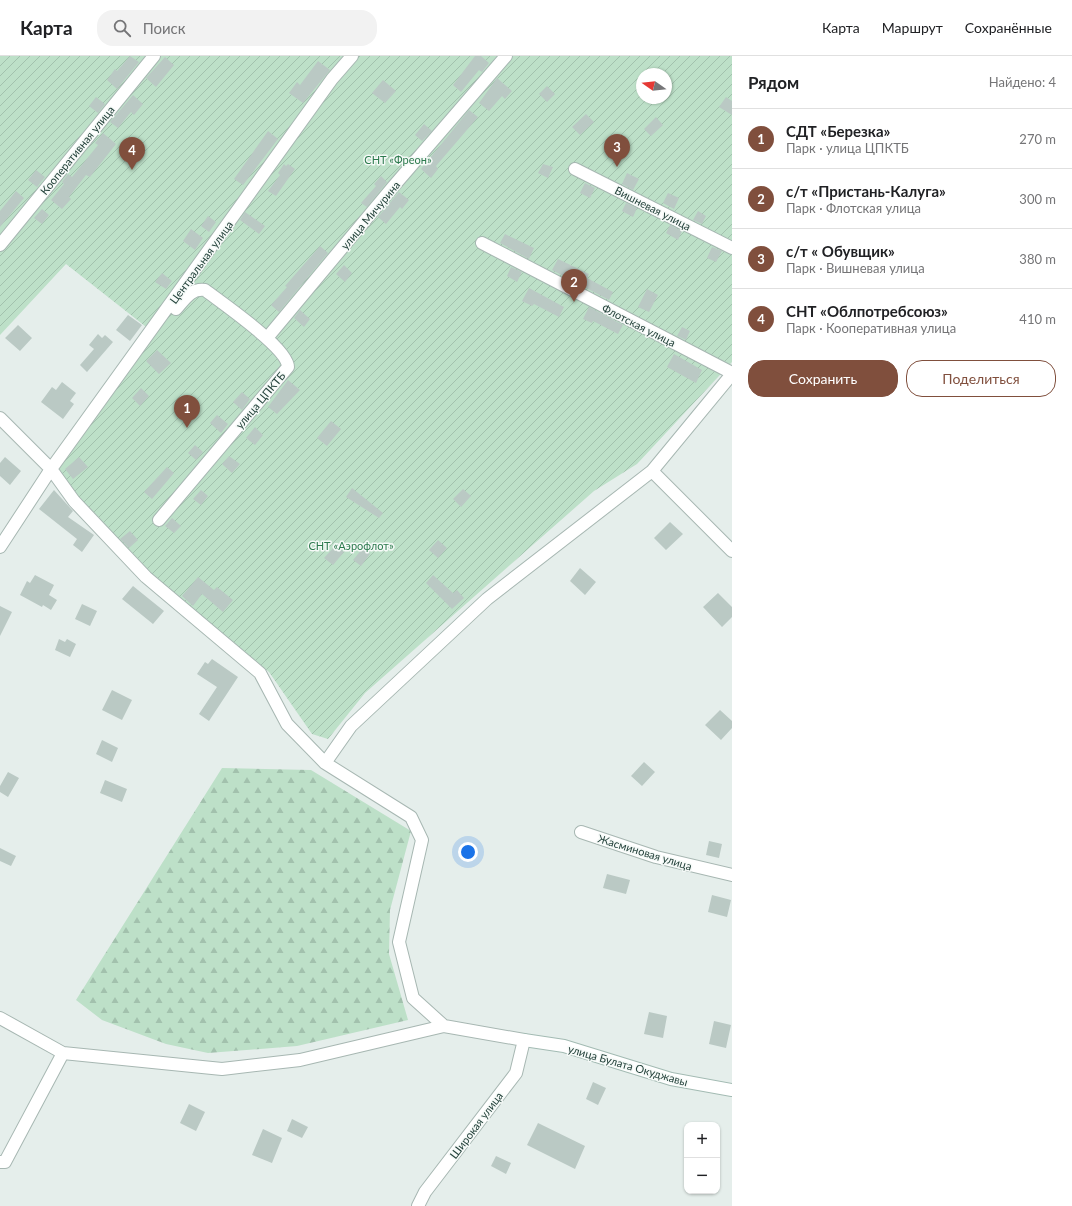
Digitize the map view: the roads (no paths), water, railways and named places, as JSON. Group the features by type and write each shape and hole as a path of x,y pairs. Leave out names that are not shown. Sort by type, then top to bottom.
{"street":[{"name":"Кооперативная улица","path":"0,245 154,56"},
{"name":"Центральная улица","path":"0,548 51,469 332,79 352,56"},
{"name":"улица Мичурина","path":"267,338 392,188 506,56"},
{"name":"Вишневая улица","path":"575,169 732,248"},
{"name":"Флотская улица","path":"482,243 732,374"},
{"name":"улица ЦПКТБ","path":"152,330 162,326 188,294 200,289 205,290 267,338 285,356 288,367 159,520"},
{"path":"325,762 351,726 487,599 652,471 732,374"},
{"path":"0,418 51,469 74,501 146,577 260,673 287,724 325,762 411,817 422,840 398,942 414,998 444,1026"},
{"path":"652,471 732,551"},
{"name":"Жасминовая улица","path":"581,832 656,858 732,875"},
{"path":"0,1018 63,1053 222,1069 300,1060 444,1026"},
{"name":"улица Булата Окуджавы","path":"444,1026 564,1046 671,1079 732,1090"},
{"name":"Широкая улица","path":"418,1206 425,1192 516,1073 524,1040"},
{"path":"0,1162 5,1162 63,1053"}],"place":[{"name":"с/т « Обувщик»","path":"617,167"},
{"name":"СНТ «Облпотребсоюз»","path":"132,170"},
{"name":"с/т «Пристань-Калуга»","path":"574,302"},
{"name":"СДТ «Березка»","path":"187,428"}],"park label":[{"name":"СНТ «Фреон»","path":"398,159"},
{"name":"СНТ «Аэрофлот»","path":"351,545"}]}
